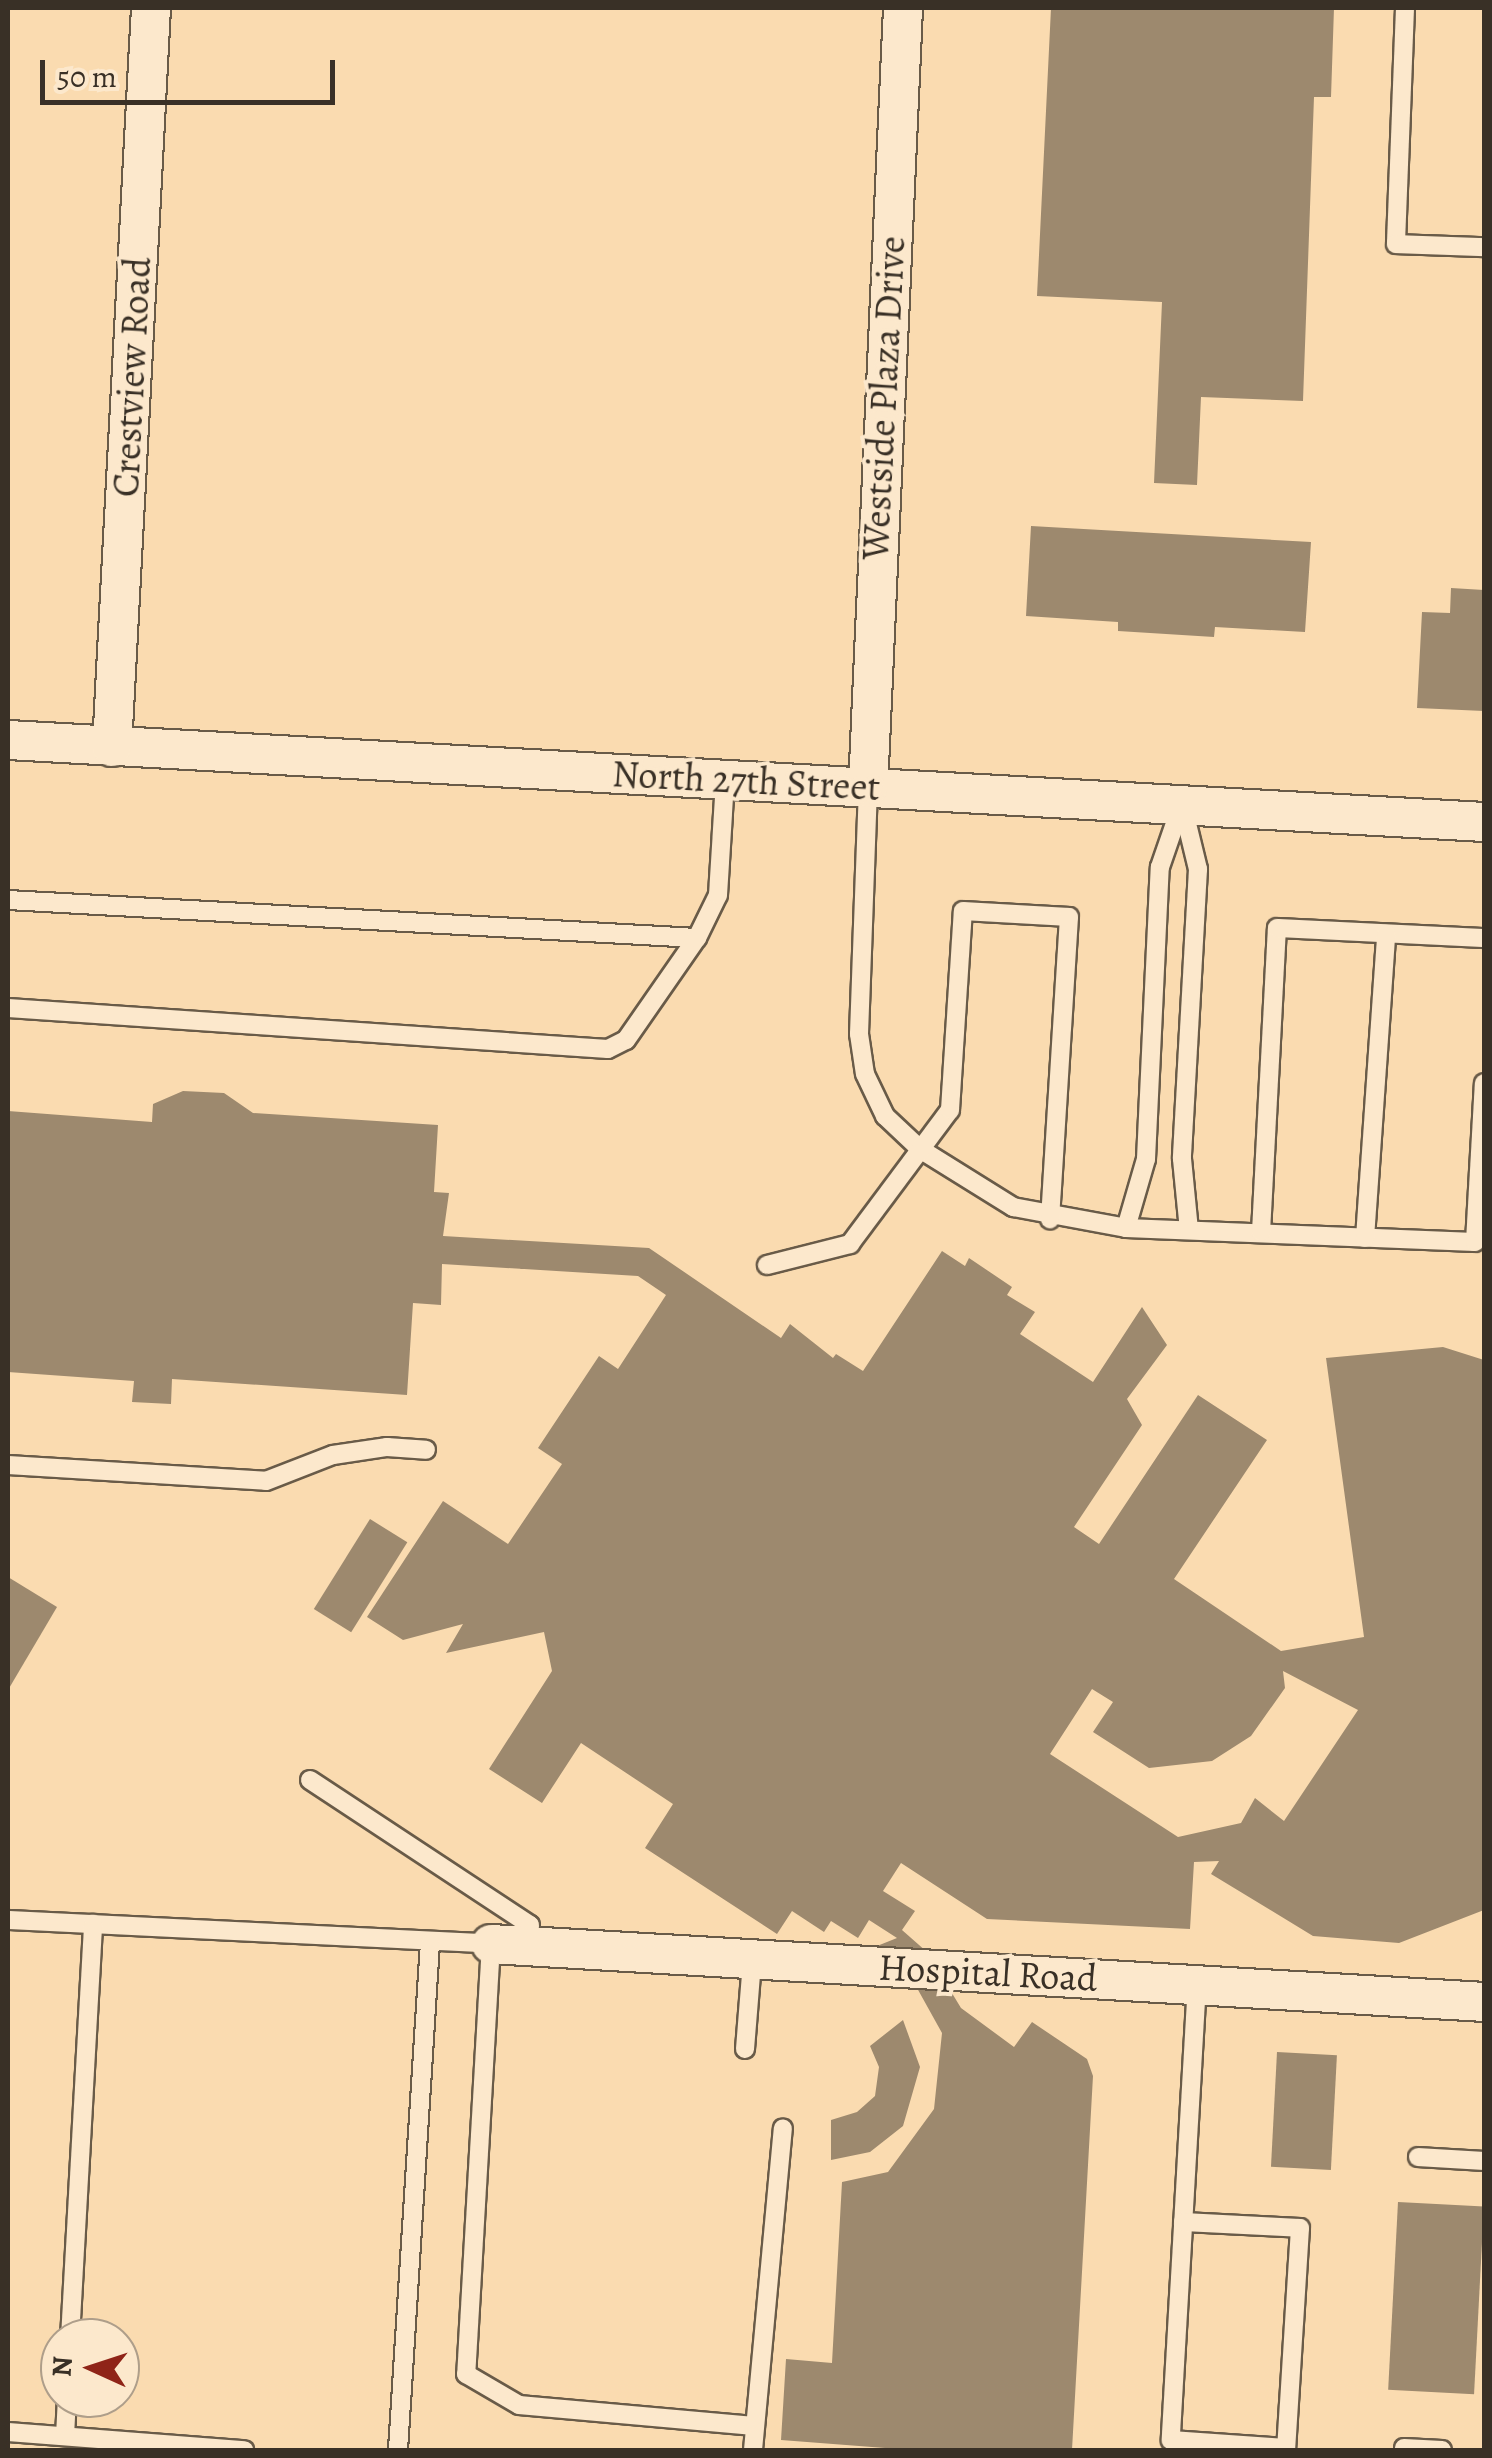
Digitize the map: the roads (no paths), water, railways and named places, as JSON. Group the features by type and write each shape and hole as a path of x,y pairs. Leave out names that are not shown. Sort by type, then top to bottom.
{"street":[{"name":"Crestview Road","path":"112,747 151,8"},
{"name":"Westside Plaza Drive","path":"868,788 903,8"},
{"name":"North 27th Street","path":"8,740 1484,822"},
{"name":"Hospital Road","path":"510,1945 1484,2002"}],"lane":[{"path":"1405,8 1396,244 1484,247"},
{"path":"8,1008 608,1048 626,1040 697,938 718,895 725,781"},
{"path":"868,788 859,1034 865,1074 885,1116 966,1183 1050,1218 1126,1228 1480,1242 1484,1083"},
{"path":"1126,1228 1146,1159 1160,866 1182,803"},
{"path":"1182,803 1198,869 1182,1160 1188,1230"},
{"path":"8,900 697,938"},
{"path":"766,1265 850,1244 950,1110 963,910 1069,917 1050,1218"},
{"path":"1261,1232 1276,928 1484,938"},
{"path":"1365,1238 1386,934"},
{"path":"8,1464 266,1481 332,1455 426,1450"},
{"path":"310,1780 530,1926 510,1945 466,2374 519,2406 754,2426"},
{"path":"8,1920 510,1945"},
{"path":"71,2318 93,1924"},
{"path":"398,2450 430,1943"},
{"path":"744,2049 752,1962"},
{"path":"1183,2222 1300,2228 1286,2449 1171,2440 1183,2222 1197,1983"},
{"path":"753,2450 783,2128"},
{"path":"1418,2158 1484,2161"},
{"path":"65,2436 66,2418"},
{"path":"8,2432 244,2450"},
{"path":"1404,2448 1442,2450"}]}
